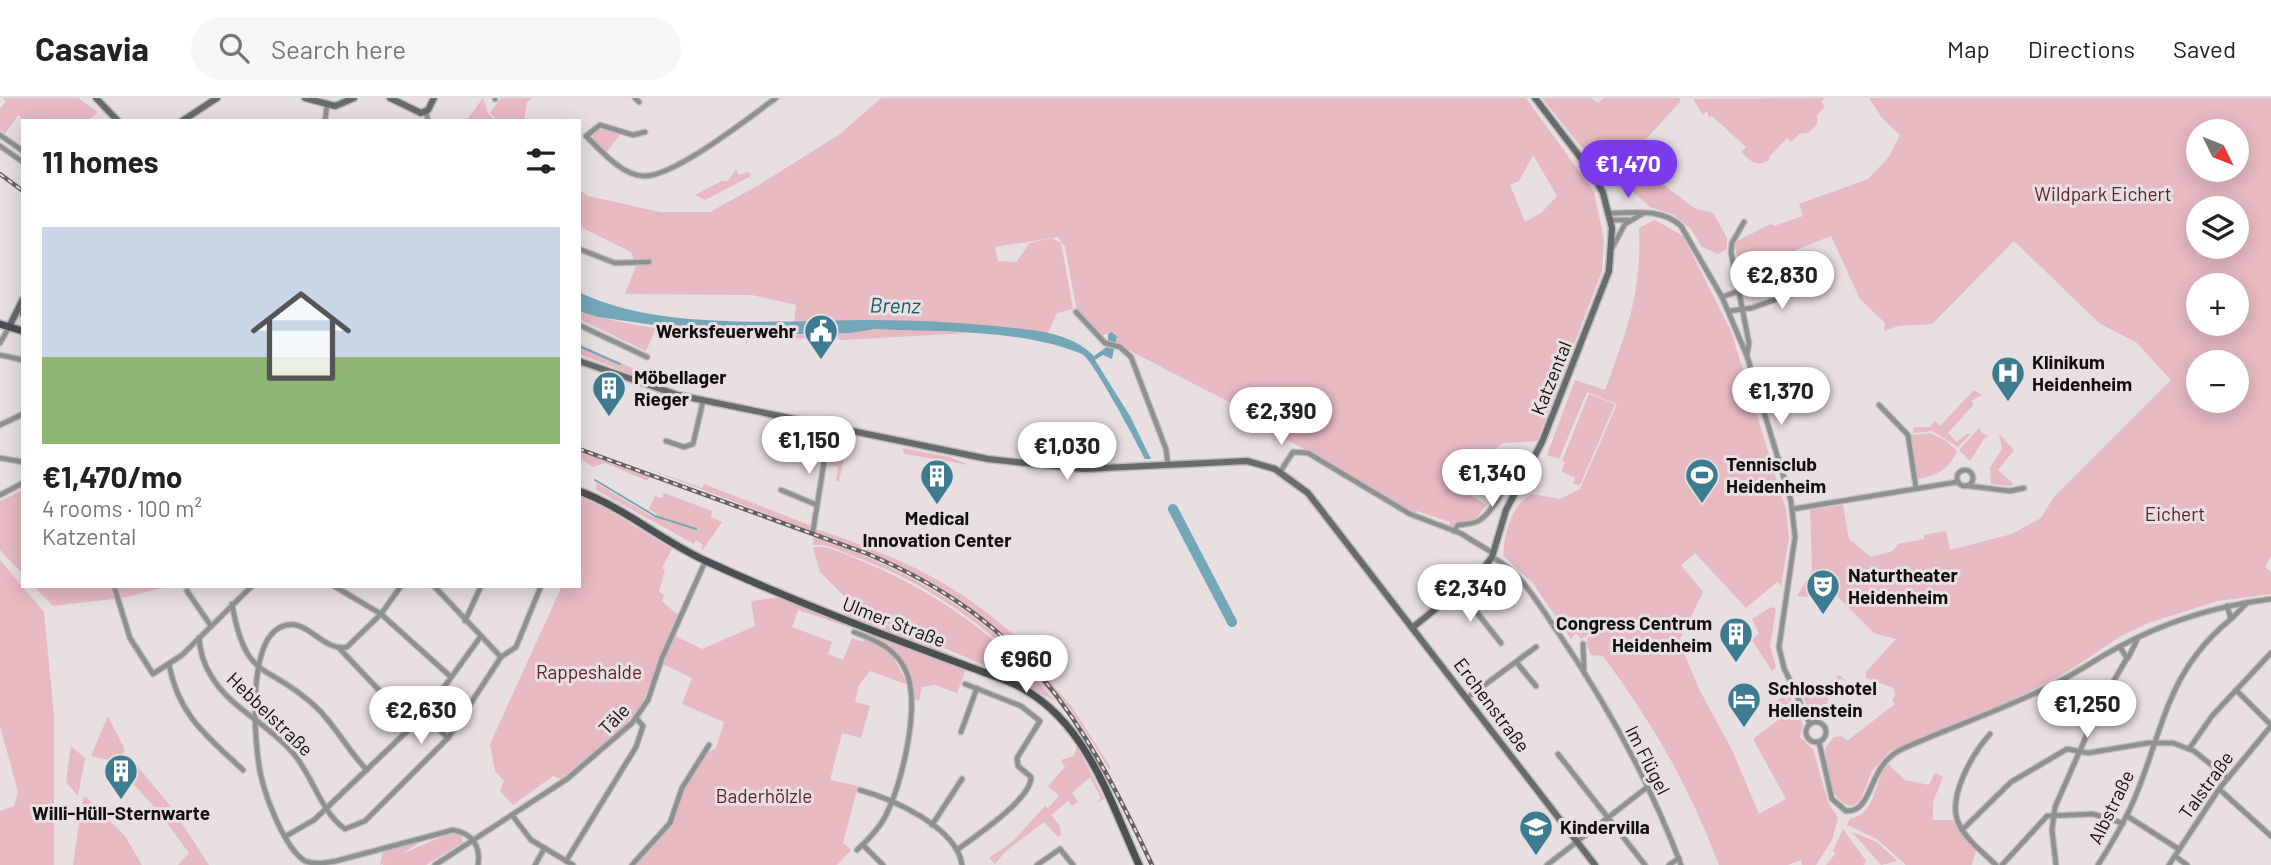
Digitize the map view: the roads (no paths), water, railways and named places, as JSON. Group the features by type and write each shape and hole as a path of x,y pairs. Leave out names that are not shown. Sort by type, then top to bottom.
{"main road":[{"path":"96,98 116,119"},
{"path":"185,119 217,98"},
{"path":"307,98 339,105 354,98"},
{"path":"390,98 416,112 426,112 434,98"},
{"path":"1535,98 1593,174 1610,217"},
{"name":"Katzental","path":"1493,555 1506,510 1542,442 1598,304 1609,271 1612,249 1610,217"},
{"path":"9,327 21,303"},
{"path":"0,324 21,330"},
{"path":"581,362 657,389 1022,465 1083,469 1247,461 1280,471"},
{"name":"Erchenstraße","path":"1280,471 1308,493 1595,865"},
{"name":"Ulmer Straße","path":"581,492 706,561 787,598 1005,680 1044,700 1065,720 1080,743 1139,865"},
{"path":"1412,628 1480,573 1493,555"}],"street":[{"path":"645,132 633,135 600,125 586,136 623,169 642,176 671,170 776,98"},
{"path":"426,112 428,119"},
{"path":"0,135 21,150"},
{"path":"0,146 21,161"},
{"path":"1610,217 1630,220 1644,214"},
{"path":"1610,217 1644,214 1667,216 1681,226 1722,297 1747,356 1793,509 1795,543 1779,647 1785,671 1810,723"},
{"name":"Katzental","path":"1612,249 1622,228 1630,220"},
{"path":"1744,222 1731,249 1749,343 1747,356"},
{"path":"581,250 615,263 649,262"},
{"path":"1729,312 1813,286"},
{"path":"1722,297 1739,291"},
{"path":"1076,312 1108,344 1115,345 1131,357 1166,449 1168,466"},
{"path":"581,326 647,358"},
{"path":"0,343 9,327"},
{"path":"0,355 21,360"},
{"path":"666,441 684,447 694,444 704,400"},
{"path":"1879,405 1908,435 1916,488"},
{"path":"0,425 21,415"},
{"path":"813,531 830,424"},
{"name":"Im Flügel","path":"1280,471 1293,452 1304,452 1410,514 1454,531 1505,564 1527,587 1584,670 1646,788 1681,865"},
{"path":"1454,531 1458,525 1474,523 1483,517 1512,475 1511,455"},
{"path":"0,458 21,462"},
{"path":"1957,482 1958,474 1965,470 1972,473 1971,483"},
{"path":"1793,509 1957,482 1962,486 1971,483 2010,491 2024,488"},
{"path":"0,495 21,485"},
{"path":"781,491 817,505"},
{"name":"Täle","path":"435,865 574,773 636,718 648,700 662,658 706,561"},
{"path":"115,588 130,638 153,674 199,638 249,588"},
{"path":"337,588 382,614 451,677"},
{"path":"339,648 356,639 382,614 400,588"},
{"path":"436,588 501,657"},
{"path":"465,621 480,588"},
{"path":"327,808 345,829 356,826 448,738 501,657 516,647 540,588"},
{"path":"1459,590 1501,643"},
{"path":"187,591 211,626"},
{"path":"1819,742 1834,802 1846,811 1857,810 1865,803 1877,770 1889,756 2053,685 2120,646 2179,620 2227,606 2271,599"},
{"name":"Albstraße","path":"2100,864 2127,816 2165,709 2181,677 2205,644 2247,602"},
{"path":"232,603 244,651 258,668 315,706 368,770"},
{"path":"2227,606 2231,619"},
{"path":"412,726 339,648 304,627 289,624 274,631 268,639 258,668 255,689 260,774 286,836 305,861 317,864 449,830 465,833 473,840 479,853 478,865"},
{"path":"854,632 875,640 893,652 910,681 912,696 908,730 892,801 883,820 857,850"},
{"path":"286,836 327,808 424,715 481,636"},
{"path":"2056,865 2052,840 2053,815 2105,696 2138,637"},
{"name":"Hebbelstraße","path":"199,638 210,674 256,720 280,738 307,769 327,808"},
{"name":"Im Flügel","path":"1583,645 1584,670"},
{"path":"2120,646 2127,658"},
{"path":"1467,698 1536,647"},
{"path":"2189,749 2205,723 2271,653"},
{"path":"1517,663 1536,686"},
{"path":"169,664 179,702 194,724 243,770"},
{"path":"957,850 1004,814 1030,785 1031,778 1016,760 1030,732 1040,721 1021,706 965,684"},
{"path":"961,732 977,688"},
{"path":"2236,690 2271,725"},
{"path":"424,715 448,738"},
{"path":"566,861 636,747 643,726 636,718"},
{"path":"1810,723 1818,722 1826,728 1825,737 1819,742"},
{"path":"1810,723 1805,731 1807,737 1819,742"},
{"name":"Talstraße","path":"2169,865 2177,848 2219,789 2271,725"},
{"path":"1990,734 1970,759 1962,780 1957,814 1962,830 1996,865"},
{"path":"1962,830 2021,775 2064,750 2088,753 2154,742 2189,749 2228,778"},
{"path":"632,865 670,823 682,788 709,745"},
{"path":"1558,754 1645,865"},
{"path":"932,825 962,779"},
{"path":"1547,865 1646,788"},
{"path":"2219,789 2271,836"},
{"path":"860,790 892,801 932,825 957,850 962,865"},
{"path":"2002,865 2041,820 2053,815 2094,814 2123,823"},
{"path":"512,815 531,840 572,865"},
{"path":"2127,816 2177,848"},
{"path":"863,845 883,865"},
{"path":"535,865 544,849"},
{"path":"1037,865 1060,849 1073,865"},
{"path":"2175,856 2187,865"},
{"path":"1669,865 1679,858"}],"water":[{"path":"581,293 611,305 684,318 763,322 903,320 1021,329 1060,336 1084,347 1094,356 1108,346 1108,334 1112,332 1117,336 1112,359 1103,355 1095,360 1130,416 1151,459 1145,459 1115,403 1087,359 1082,354 1058,346 981,333 874,329 851,333 800,334 688,330 598,317 581,312"}],"waterway":[{"path":"581,347 620,364"},
{"path":"595,480 655,516 696,529"},
{"name":"Brenz","path":"1173,509 1232,622"}],"railway":[{"path":"0,174 21,190"},
{"path":"581,450 868,554 923,580 969,610 1009,643 1043,679 1073,719 1100,763 1152,865"}],"place":[{"name":"Werksfeuerwehr","path":"821,361"},
{"name":"Klinikum Heidenheim","path":"2008,403"},
{"name":"Möbellager Rieger","path":"609,418"},
{"name":"Tennisclub Heidenheim","path":"1702,505"},
{"name":"Medical Innovation Center","path":"937,506"},
{"name":"Naturtheater Heidenheim","path":"1823,616"},
{"name":"Congress Centrum Heidenheim","path":"1736,664"},
{"name":"Schlosshotel Hellenstein","path":"1744,729"},
{"name":"Willi-Hüll-Sternwarte","path":"121,801"},
{"name":"Kindervilla","path":"1536,857"}],"park label":[{"name":"Wildpark Eichert","path":"2103,194"},
{"name":"Eichert","path":"2175,514"},
{"name":"Rappeshalde","path":"589,672"},
{"name":"Baderhölzle","path":"764,796"}]}
